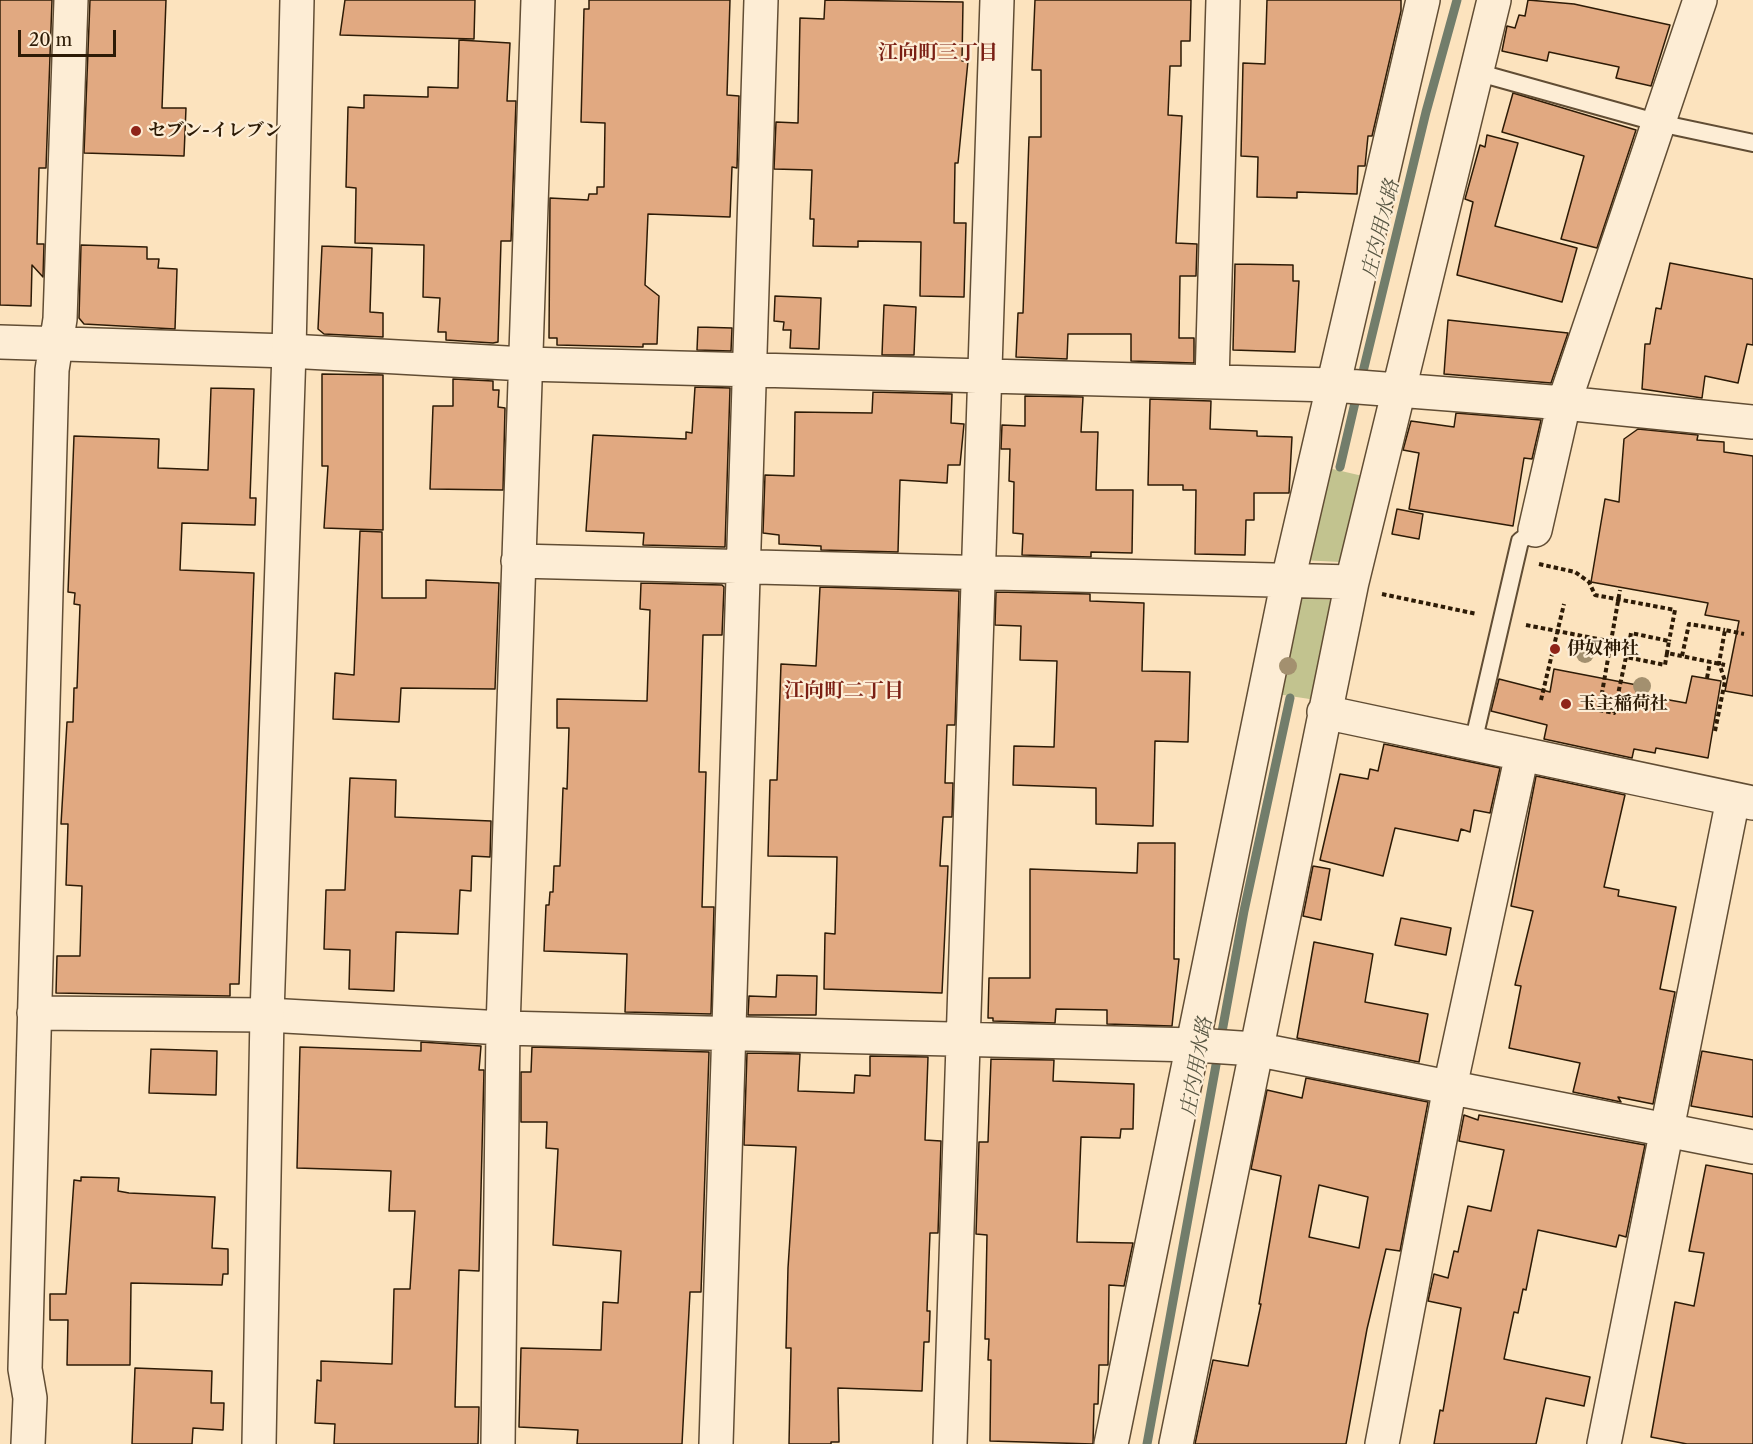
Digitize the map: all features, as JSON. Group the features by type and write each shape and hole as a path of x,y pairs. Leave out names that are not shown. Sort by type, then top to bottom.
{"street":[{"path":"28,1444 30,1398 13,1368 34,1012 52,370 60,319 71,0"},
{"path":"259,1444 267,1015 289,351 297,0"},
{"path":"498,1444 503,1028 538,0"},
{"path":"716,1444 731,1033 748,370 761,0"},
{"path":"950,1444 996,0"},
{"path":"1212,382 1223,0"},
{"path":"1111,1444 1195,1045 1287,580 1423,0"},
{"path":"1176,1444 1324,712 1364,587 1398,389 1494,0"},
{"path":"1535,530 1564,403 1700,0"},
{"path":"0,342 289,351 525,364 1333,385 1564,403 1753,422"},
{"path":"519,561 1287,580 1364,587"},
{"path":"1324,712 1743,801 1667,1130 1604,1444"},
{"path":"1382,1444 1450,1087 1522,754"},
{"path":"34,1012 267,1015 503,1028 963,1038 1256,1049 1753,1147"}],"lane":[{"path":"1476,72 1659,123 1753,143"},
{"path":"1473,743 1520,541 1535,530"}],"path":[{"path":"1533,564 1575,572 1589,582 1594,596 1675,610 1665,665 1626,657"},
{"path":"1364,587 1629,645"},
{"path":"1599,710 1620,590"},
{"path":"1541,700 1564,604"},
{"path":"1682,656 1689,624 1744,633"},
{"path":"1715,731 1725,681 1719,663 1725,630"},
{"path":"1585,707 1614,713 1631,633 1669,641"},
{"path":"1667,653 1725,665"},
{"path":"1707,678 1710,662"}],"green space":[{"path":"1324,467 1367,477 1340,562 1301,560"},
{"path":"1299,598 1334,600 1316,700 1277,694"}],"building":[{"path":"0,0 52,0 46,168 39,168 37,244 44,244 43,277 32,265 31,306 0,305"},
{"path":"90,0 166,0 162,108 186,108 184,156 84,153"},
{"path":"345,0 475,0 474,39 340,35"},
{"path":"589,0 730,0 727,95 739,96 737,168 732,167 730,217 648,214 645,285 659,296 657,344 643,344 643,347 557,345 557,338 549,338 550,198 588,200 589,194 597,194 597,187 604,187 605,123 581,122 584,9 589,9"},
{"path":"825,0 963,2 962,61 968,61 958,163 955,163 954,223 966,223 964,297 920,296 921,242 858,241 858,247 813,246 814,219 810,219 812,170 774,169 776,122 798,123 800,18 824,19"},
{"path":"1035,0 1191,0 1190,41 1181,41 1181,66 1170,66 1168,115 1182,116 1176,243 1197,244 1196,276 1180,276 1179,338 1194,338 1194,363 1131,361 1131,334 1068,334 1067,359 1016,357 1018,313 1023,313 1029,137 1041,137 1041,70 1032,70"},
{"path":"1267,0 1401,0 1401,11 1372,136 1368,136 1365,166 1358,166 1357,194 1297,192 1297,198 1257,197 1258,157 1241,156 1243,63 1265,64"},
{"path":"1528,0 1574,4 1670,25 1651,86 1616,78 1619,67 1549,52 1547,61 1502,51 1507,26 1515,28 1519,15 1525,16"},
{"path":"459,40 510,43 507,101 516,101 511,241 501,241 498,342 493,343 446,340 446,332 438,332 440,298 423,297 424,245 355,243 356,188 346,187 348,107 364,108 364,95 428,97 428,87 458,88"},
{"path":"1513,93 1636,130 1597,248 1561,239 1584,156 1502,132"},
{"path":"1487,135 1518,143 1495,226 1577,248 1562,302 1457,275 1473,202 1465,199 1480,145 1485,147"},
{"path":"81,245 147,247 147,259 159,259 158,268 177,269 175,329 84,324 79,318"},
{"path":"322,246 372,248 370,312 383,313 383,337 324,334 318,329"},
{"path":"1670,263 1753,279 1753,345 1747,344 1738,383 1705,376 1702,398 1642,389 1645,344 1650,344 1656,308 1661,309"},
{"path":"1235,264 1293,265 1293,281 1299,281 1295,352 1233,350"},
{"path":"775,296 821,298 819,349 790,348 791,330 783,330 784,322 774,321"},
{"path":"884,305 916,307 914,355 882,355"},
{"path":"1448,320 1568,333 1551,383 1444,374"},
{"path":"698,327 732,328 731,351 697,350"},
{"path":"322,374 383,375 383,530 324,528 328,466 322,466"},
{"path":"453,379 493,381 493,390 499,390 498,407 505,408 503,490 430,489 433,406 453,406"},
{"path":"695,387 730,388 725,547 643,545 644,533 586,531 593,435 686,439 686,432 692,433"},
{"path":"211,388 254,389 250,498 256,498 255,525 182,523 180,570 254,573 239,984 230,984 230,996 56,993 57,956 80,956 82,886 66,885 68,824 61,824 67,722 73,722 74,688 77,688 80,605 74,604 75,593 68,592 74,436 159,439 158,468 208,470"},
{"path":"873,392 952,394 951,423 964,424 960,465 948,465 947,483 900,480 898,552 821,550 821,546 779,544 779,535 763,533 765,475 794,476 795,412 872,413"},
{"path":"1025,396 1083,397 1081,432 1098,432 1096,490 1133,490 1132,553 1091,552 1091,557 1022,555 1023,534 1013,533 1014,482 1009,481 1010,449 1001,449 1002,425 1025,426"},
{"path":"1150,399 1211,401 1210,429 1257,431 1257,436 1292,437 1289,493 1254,493 1254,520 1246,520 1245,555 1195,554 1196,490 1183,490 1183,485 1148,485"},
{"path":"1456,413 1541,420 1532,459 1524,458 1513,526 1409,509 1419,453 1403,450 1411,421 1454,427"},
{"path":"1638,429 1698,435 1697,440 1724,442 1724,452 1753,456 1753,696 1725,691 1739,621 1705,615 1708,603 1591,582 1605,499 1619,502 1624,439"},
{"path":"1397,509 1423,514 1419,539 1392,534"},
{"path":"360,531 382,532 382,598 426,598 426,580 499,583 495,689 401,688 399,722 333,719 335,673 354,675"},
{"path":"641,583 722,585 724,587 722,635 703,635 699,772 706,772 702,907 714,907 711,1014 625,1012 627,954 544,951 546,905 549,905 550,892 553,892 554,866 560,866 563,788 567,789 569,728 557,728 557,699 647,701 650,610 640,609"},
{"path":"820,587 959,591 955,725 947,725 945,783 953,783 952,817 943,817 940,866 948,866 942,993 824,989 825,933 835,934 837,857 768,856 770,780 777,780 781,664 816,666"},
{"path":"996,592 1090,594 1090,601 1144,603 1142,671 1190,672 1188,742 1155,741 1153,826 1096,824 1096,788 1013,785 1014,746 1054,747 1057,661 1020,660 1021,626 995,625"},
{"path":"1554,669 1637,685 1636,694 1686,703 1692,676 1721,681 1708,758 1656,748 1655,753 1634,749 1632,758 1544,739 1547,725 1491,711 1499,679 1550,692"},
{"path":"1384,744 1500,768 1490,813 1474,810 1470,832 1461,829 1458,841 1395,828 1383,876 1320,860 1340,774 1368,779 1370,769 1378,771"},
{"path":"1536,776 1625,795 1604,887 1619,890 1618,896 1676,907 1660,989 1675,992 1653,1104 1618,1097 1621,1102 1573,1092 1580,1063 1509,1048 1521,986 1515,985 1533,911 1511,906"},
{"path":"350,778 396,780 395,817 491,821 490,857 472,856 471,891 460,890 458,934 396,932 394,991 349,989 350,950 324,949 326,890 345,890"},
{"path":"1138,843 1175,843 1174,959 1179,959 1172,1026 1107,1024 1107,1010 1056,1009 1055,1023 993,1021 993,1018 988,1018 989,978 1030,978 1030,869 1137,873"},
{"path":"1313,866 1330,869 1321,920 1303,916"},
{"path":"1401,918 1451,928 1446,955 1395,945"},
{"path":"1314,942 1373,954 1365,1002 1428,1014 1419,1062 1297,1038"},
{"path":"777,975 817,976 816,1015 748,1015 749,996 776,997"},
{"path":"421,1042 481,1046 479,1070 484,1070 479,1271 459,1270 455,1407 479,1407 478,1444 334,1444 335,1424 315,1423 317,1380 321,1381 321,1361 392,1364 394,1289 410,1289 415,1211 389,1211 391,1171 297,1168 300,1047 421,1051"},
{"path":"532,1047 709,1052 701,1292 690,1292 682,1444 577,1444 578,1430 519,1427 521,1348 601,1350 603,1302 618,1303 621,1251 553,1245 558,1149 546,1148 547,1122 521,1122 521,1072 531,1072"},
{"path":"151,1049 217,1051 216,1095 149,1093"},
{"path":"1702,1051 1753,1060 1753,1117 1691,1106"},
{"path":"747,1053 800,1054 798,1091 854,1093 855,1075 870,1076 870,1056 928,1057 925,1140 941,1141 938,1233 930,1233 927,1311 930,1311 929,1342 924,1342 922,1391 838,1388 839,1442 831,1442 831,1444 789,1444 791,1348 786,1348 788,1268 796,1147 744,1145"},
{"path":"991,1059 1054,1060 1053,1081 1134,1084 1133,1129 1121,1129 1120,1138 1081,1137 1077,1242 1133,1243 1124,1286 1109,1285 1108,1365 1099,1365 1098,1404 1094,1404 1093,1444 990,1441 991,1360 988,1360 989,1339 985,1339 987,1235 976,1234 979,1142 988,1142"},
{"path":"1306,1078 1428,1102 1400,1251 1386,1249 1367,1329 1346,1444 1195,1444 1213,1360 1248,1366 1261,1304 1259,1304 1281,1176 1251,1169 1267,1090 1302,1098","holes":["1319,1185 1368,1197 1359,1248 1309,1237"]},
{"path":"1464,1115 1478,1120 1479,1115 1645,1145 1626,1237 1619,1235 1616,1247 1538,1230 1526,1290 1523,1289 1518,1313 1514,1312 1504,1359 1590,1377 1584,1406 1546,1398 1536,1444 1434,1444 1440,1410 1443,1411 1461,1308 1428,1301 1434,1274 1448,1278 1454,1251 1458,1252 1468,1206 1491,1211 1504,1150 1459,1141"},
{"path":"1706,1165 1753,1174 1753,1444 1687,1444 1651,1437 1675,1302 1694,1306 1704,1253 1689,1251"},
{"path":"81,1177 119,1178 118,1191 129,1193 215,1197 212,1248 228,1249 228,1274 223,1274 222,1285 131,1283 130,1365 67,1365 68,1320 50,1320 50,1294 66,1294 74,1180 81,1181"},
{"path":"135,1368 212,1371 211,1403 224,1403 223,1430 193,1428 192,1444 132,1444"}],"waterway":[{"name":"庄内用水路","path":"1361,380 1426,112 1457,0"},
{"name":"庄内用水路","path":"1340,467 1357,394"},
{"name":"庄内用水路","path":"1147,1444 1244,911 1290,698"}],"place":[{"name":"セブン-イレブン","path":"136,131"},
{"name":"伊奴神社","path":"1555,649"},
{"name":"玉主稲荷社","path":"1566,704"}],"district":[{"name":"江向町三丁目","path":"938,53"},
{"name":"江向町二丁目","path":"844,691"}]}
